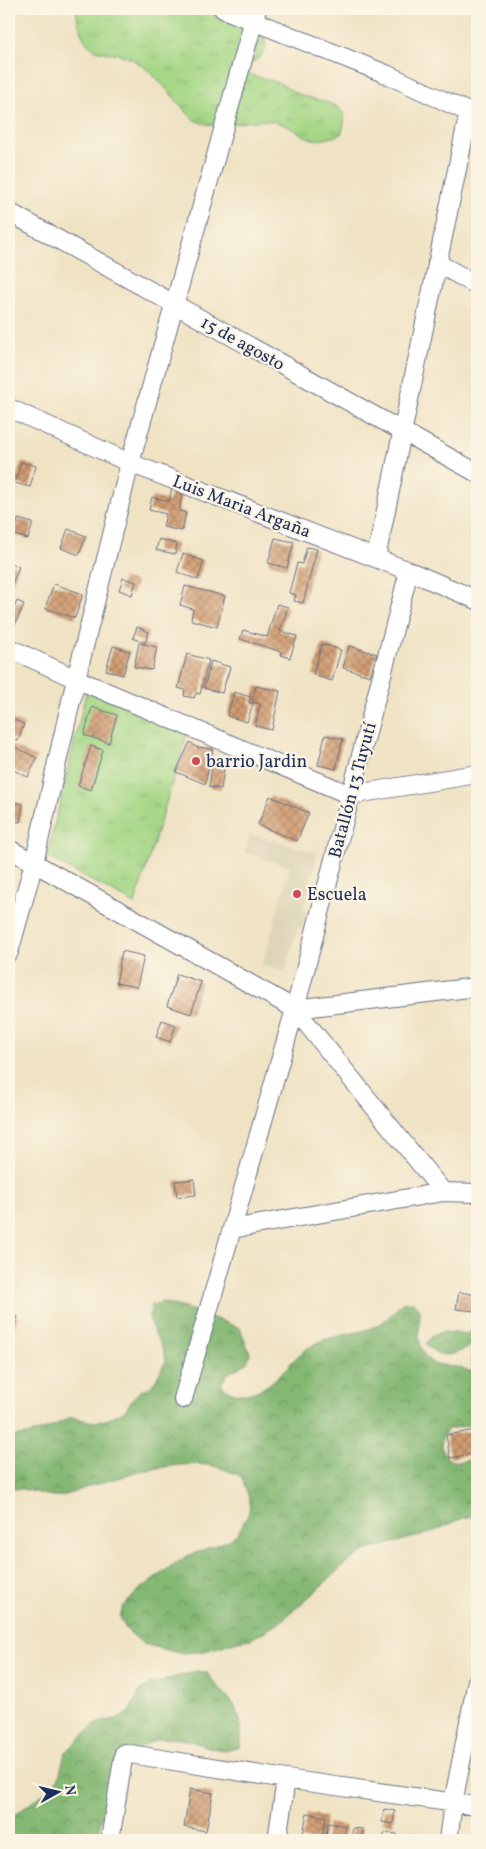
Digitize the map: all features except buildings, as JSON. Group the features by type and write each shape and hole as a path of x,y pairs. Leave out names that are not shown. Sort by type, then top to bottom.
{"street":[{"path":"223,9 256,14 473,114 437,263 376,558"},
{"path":"9,952 34,863 76,679 130,463 256,14"},
{"name":"15 de agosto","path":"9,212 477,474"},
{"path":"437,263 477,285"},
{"name":"Luis Maria Argaña","path":"9,408 130,463 409,571 477,600"},
{"name":"Batallón 13 Tuyutí","path":"183,1400 295,1009 409,571"},
{"path":"9,648 76,679 350,795 477,774"},
{"path":"9,849 295,1009 443,1192"},
{"path":"295,1009 477,987"},
{"path":"232,1229 443,1192 477,1193"},
{"path":"448,1840 453,1803 477,1681"},
{"path":"110,1840 124,1754 477,1806"},
{"path":"277,1840 286,1779"}],"shaded area":[{"path":"250,834 318,853 302,910 307,912 302,929 298,928 285,972 262,965 290,866 245,853"}],"green space":[{"path":"76,9 243,9 246,16 264,36 266,48 260,57 251,63 248,73 281,84 298,94 334,105 344,115 341,134 329,138 312,139 275,122 254,121 214,125 194,120 144,67 131,59 92,48 80,29"},
{"path":"87,689 187,735 135,904 47,857"},
{"path":"163,1302 195,1311 240,1328 250,1353 247,1363 227,1374 221,1384 231,1392 242,1394 260,1390 268,1385 301,1354 316,1343 376,1326 387,1319 402,1303 414,1302 420,1311 419,1336 425,1357 434,1364 457,1367 477,1373 477,1424 448,1429 441,1445 449,1460 464,1461 471,1459 477,1454 477,1516 463,1518 430,1533 367,1550 346,1563 279,1623 251,1639 202,1652 179,1653 143,1644 126,1629 120,1617 123,1607 139,1590 185,1557 229,1540 238,1533 249,1513 250,1500 241,1476 212,1466 193,1464 162,1467 132,1474 62,1496 22,1489 9,1489 9,1437 28,1435 51,1427 71,1417 94,1422 106,1420 126,1410 132,1399 140,1391 149,1388 156,1380 166,1360 163,1349 152,1328 149,1316 152,1305"},
{"path":"477,1326 477,1343 457,1353 438,1354 426,1344 433,1335 443,1332 467,1334"},
{"path":"197,1671 207,1673 228,1697 237,1711 241,1735 240,1747 225,1750 181,1739 155,1740 138,1750 129,1761 106,1807 96,1840 9,1840 9,1819 53,1787 59,1777 65,1753 96,1723 120,1718 129,1712 140,1691 150,1684"}],"place":[{"name":"barrio Jardin","path":"196,761"},
{"name":"Escuela","path":"297,894"}]}
